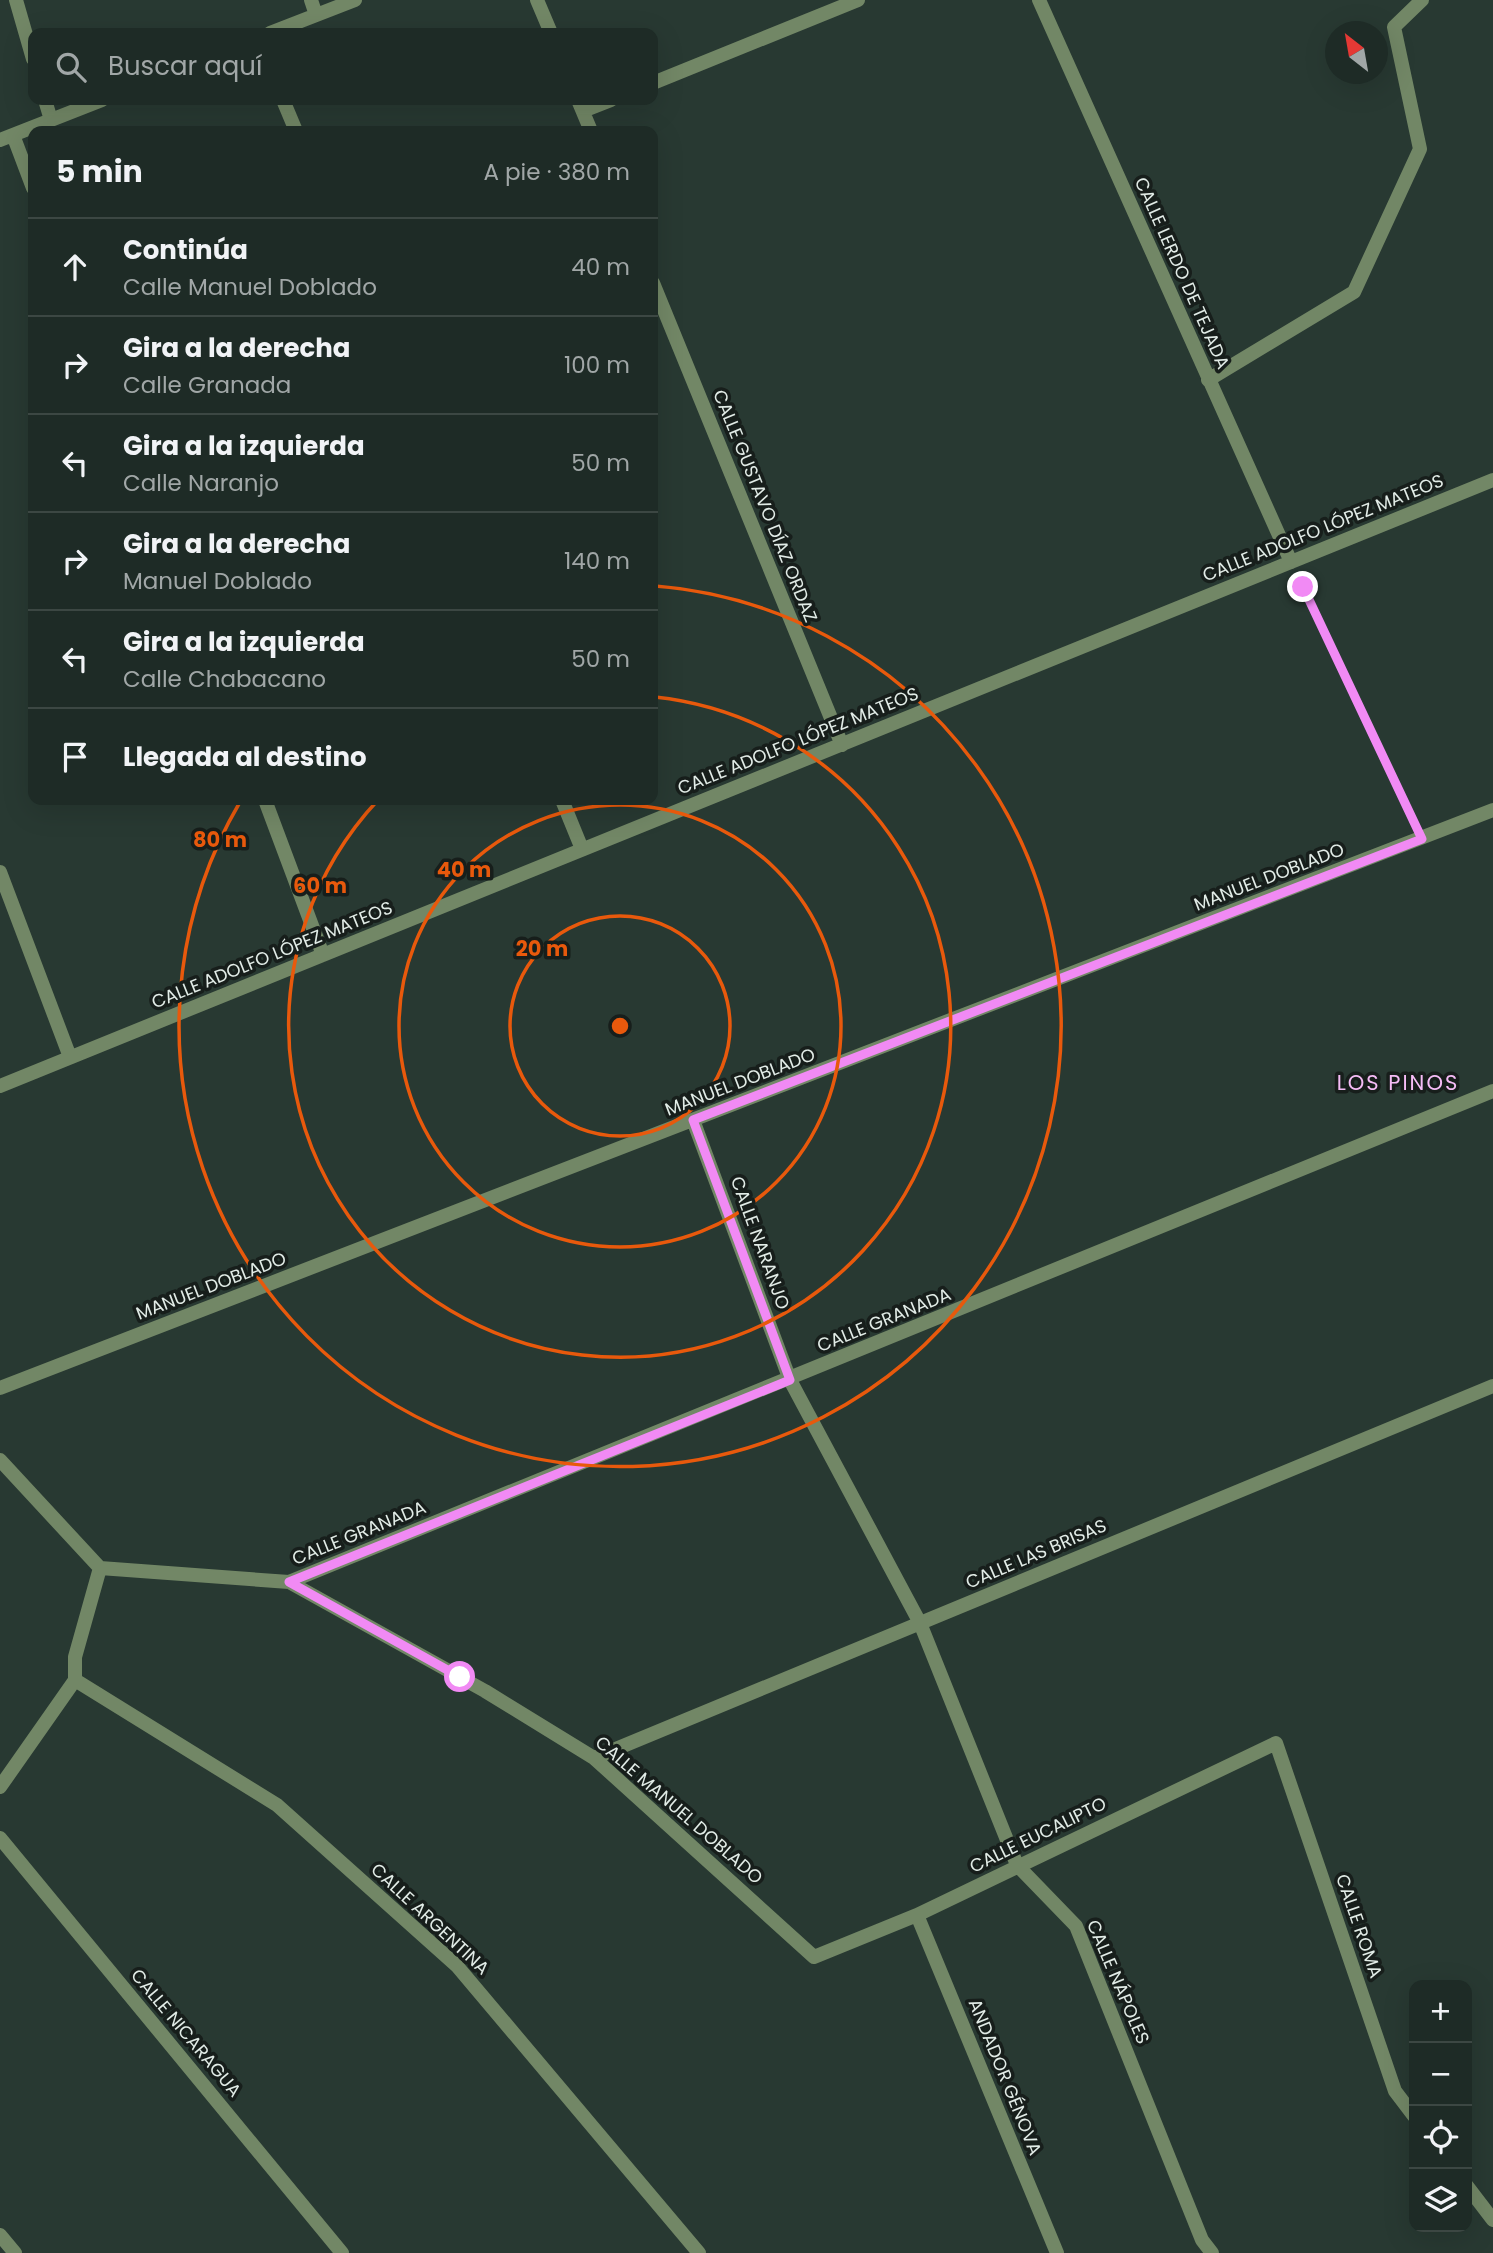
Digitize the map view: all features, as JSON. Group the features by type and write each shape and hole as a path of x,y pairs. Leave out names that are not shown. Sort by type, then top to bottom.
{"street":[{"path":"16,0 28,42"},
{"path":"311,0 316,15"},
{"path":"283,28 355,0"},
{"path":"537,0 549,28"},
{"path":"658,81 858,0"},
{"name":"CALLE LERDO DE TEJADA","path":"1039,0 1291,562"},
{"path":"1209,380 1354,292 1420,149 1394,27 1422,0"},
{"path":"46,105 51,120"},
{"path":"35,126 89,105"},
{"path":"285,105 294,126"},
{"path":"580,105 589,126"},
{"path":"28,129 6,137 28,179"},
{"name":"CALLE GUSTAVO DÍAZ ORDAZ","path":"658,295 842,744"},
{"name":"CALLE ADOLFO LÓPEZ MATEOS","path":"0,1086 1493,480"},
{"path":"267,805 323,955"},
{"path":"564,805 582,849"},
{"name":"MANUEL DOBLADO","path":"0,1388 1493,810"},
{"path":"0,872 70,1058"},
{"name":"CALLE GRANADA","path":"289,1582 790,1380 1493,1091"},
{"name":"CALLE NARANJO","path":"693,1120 790,1380 920,1623"},
{"name":"CALLE LAS BRISAS","path":"594,1758 1493,1385"},
{"path":"0,1460 100,1568 75,1657 75,1680 0,1787"},
{"name":"CALLE MANUEL DOBLADO","path":"100,1568 289,1582 485,1691 594,1758 814,1957"},
{"name":"CALLE NÁPOLES","path":"920,1623 1017,1865 1076,1926 1202,2240 1212,2253"},
{"name":"CALLE ARGENTINA","path":"75,1680 277,1805 457,1966 699,2253"},
{"name":"CALLE EUCALIPTO","path":"814,1957 917,1914 1276,1743"},
{"name":"CALLE ROMA","path":"1276,1743 1395,2091 1409,2109"},
{"name":"CALLE NICARAGUA","path":"0,1838 342,2253"},
{"name":"ANDADOR GÉNOVA","path":"917,1914 1057,2253"},
{"path":"1472,2193 1493,2220"},
{"path":"0,2235 15,2253"}],"path":[{"path":"1291,562 1422,839"}],"district":[{"name":"LOS PINOS","path":"1398,1083"}],"route":[{"path":"460,1677 289,1582 790,1380 693,1120 1422,839 1303,587"}]}
